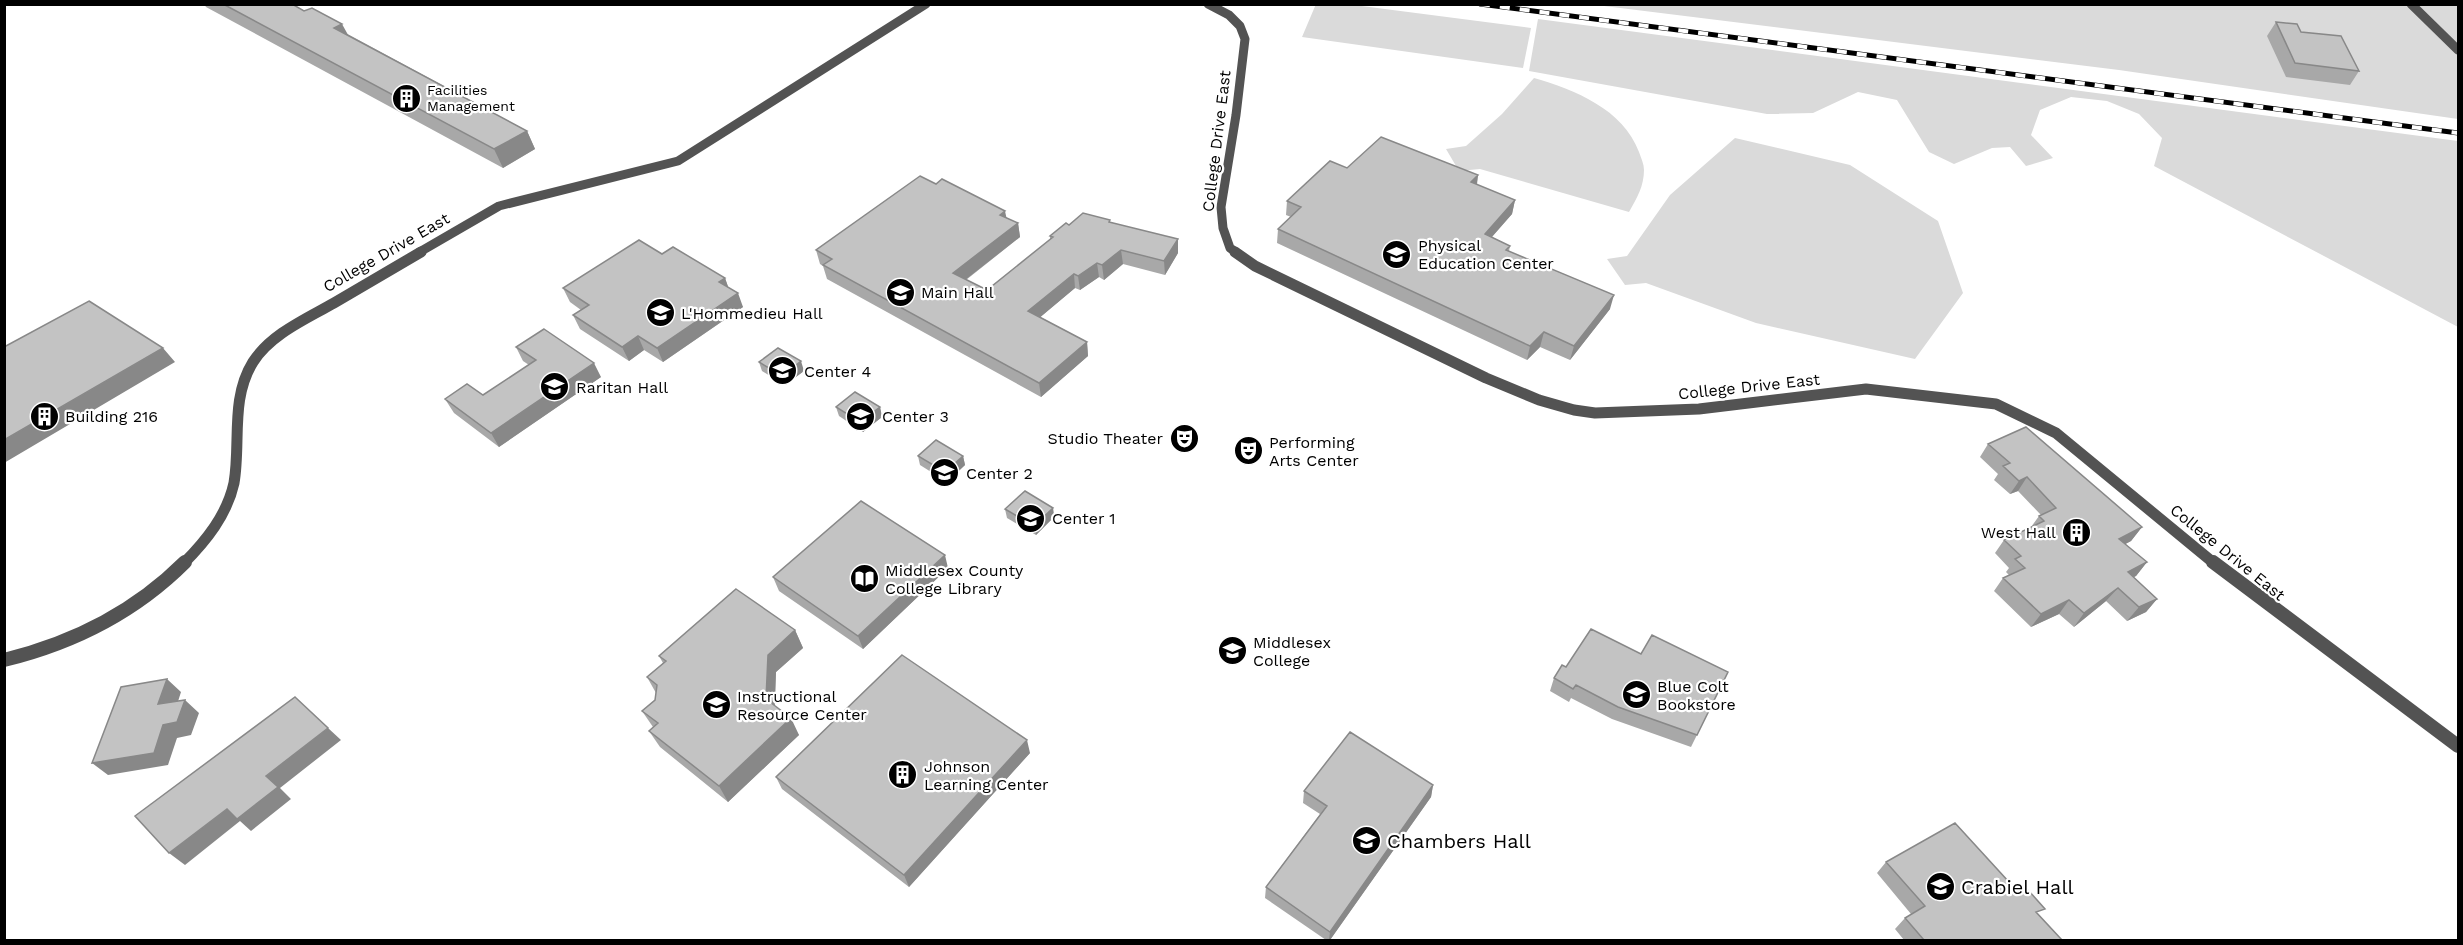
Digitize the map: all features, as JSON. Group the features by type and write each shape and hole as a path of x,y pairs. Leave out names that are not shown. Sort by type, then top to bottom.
{"street":[{"name":"College Drive East","path":"4,660 65,642 118,618 170,579 212,533 228,504 234,481 241,394 246,374 264,349 287,330 499,206 678,161 926,4"},
{"name":"College Drive East","path":"1208,4 1229,15 1240,26 1245,39 1236,115 1221,207 1223,228 1230,248 1254,266 1486,378 1539,400 1574,410 1595,413 1699,409 1866,389 1996,404 2056,434 2241,585 2458,746"},
{"path":"2411,4 2458,50"}],"shaded area":[{"path":"1316,4 1354,5 1531,28 1523,68 1302,37"},
{"path":"1596,5 2458,5 2458,119 2119,70"},
{"path":"1538,19 2458,141 2458,327 2154,166 2162,138 2139,114 2107,101 2071,97 2040,110 2031,135 2053,158 2026,166 2010,147 1992,148 1954,164 1929,152 1897,100 1858,92 1813,113 1767,114 1529,71"},
{"path":"1534,78 1581,95 1596,103 1622,124 1632,137 1643,163 1644,176 1629,212 1480,169 1459,171 1446,149 1466,146 1502,114"},
{"path":"1735,138 1850,165 1938,221 1963,293 1915,359 1756,323 1646,283 1625,285 1607,259 1627,256 1670,195"}],"building":[{"path":"223,4 292,4 304,11 312,8 342,24 334,28 527,131 494,149"},
{"path":"2276,22 2297,24 2301,32 2341,36 2359,71 2295,63"},
{"name":"Physical Education Center","path":"1381,137 1478,175 1471,182 1515,200 1485,234 1510,246 1506,250 1614,295 1574,346 1544,332 1530,346 1278,229 1301,207 1287,201 1330,161 1347,168"},
{"name":"Main Hall","path":"920,176 936,184 942,179 1005,211 1000,215 1018,223 953,273 987,290 1053,237 1050,236 1066,223 1069,225 1083,213 1110,220 1109,222 1178,239 1164,261 1121,250 1102,265 1097,263 1078,276 1074,274 1028,311 1087,342 1039,383 823,265 832,259 816,250"},
{"name":"L'Hommedieu Hall","path":"639,240 662,254 673,247 725,278 719,282 738,293 657,348 638,336 622,347 573,315 589,305 563,288"},
{"name":"Building 216","path":"89,301 163,348 4,440 4,347"},
{"path":"544,329 594,363 491,433 445,399 467,384 483,395 536,360 516,347"},
{"path":"778,348 801,361 782,376 759,362"},
{"path":"855,392 880,407 860,422 836,407"},
{"name":"West Hall","path":"2026,427 2142,527 2119,539 2147,562 2128,572 2157,599 2139,607 2118,588 2084,613 2069,600 2041,614 2003,578 2025,568 2015,559 2021,556 2004,540 2044,521 2039,516 2056,508 2027,477 2019,481 2003,466 2010,463 1988,444"},
{"path":"936,440 963,456 945,472 918,456"},
{"path":"1025,491 1053,508 1034,526 1005,509"},
{"name":"Middlesex County College Library","path":"861,501 945,555 858,636 773,577"},
{"name":"Instructional Resource Center","path":"736,589 795,630 768,655 766,699 791,718 719,786 649,731 658,723 642,711 655,700 657,685 647,677 666,661 659,656"},
{"name":"Blue Colt Bookstore","path":"1591,629 1641,654 1652,635 1728,672 1697,735 1618,707 1576,685 1573,689 1554,678 1562,665 1566,667"},
{"name":"Johnson Learning Center","path":"902,655 1027,740 904,875 776,777"},
{"path":"167,679 158,704 185,700 177,722 163,725 154,753 92,763 121,687"},
{"path":"295,697 328,728 266,776 278,787 237,819 227,809 169,853 135,816"},
{"name":"Chambers Hall","path":"1350,732 1433,785 1330,932 1266,887 1327,806 1304,791"},
{"name":"Crabiel Hall","path":"1955,823 2020,894 2028,890 2045,909 2036,912 2062,940 1924,940 1905,918 1925,906 1886,862"}],"railway":[{"path":"1480,4 2458,133"}],"place":[{"name":"Facilities Management","path":"406,98"},
{"name":"Physical Education Center","path":"1397,254"},
{"name":"Main Hall","path":"900,292"},
{"name":"L'Hommedieu Hall","path":"660,313"},
{"name":"Center 4","path":"783,371"},
{"name":"Raritan Hall","path":"555,387"},
{"name":"Building 216","path":"44,416"},
{"name":"Center 3","path":"861,416"},
{"name":"Studio Theater","path":"1184,438"},
{"name":"Performing Arts Center","path":"1248,451"},
{"name":"Center 2","path":"945,473"},
{"name":"Center 1","path":"1031,518"},
{"name":"West Hall","path":"2077,532"},
{"name":"Middlesex County College Library","path":"864,579"},
{"name":"Middlesex College","path":"1232,651"},
{"name":"Blue Colt Bookstore","path":"1636,695"},
{"name":"Instructional Resource Center","path":"716,705"},
{"name":"Johnson Learning Center","path":"903,775"},
{"name":"Chambers Hall","path":"1366,841"},
{"name":"Crabiel Hall","path":"1940,887"}]}
